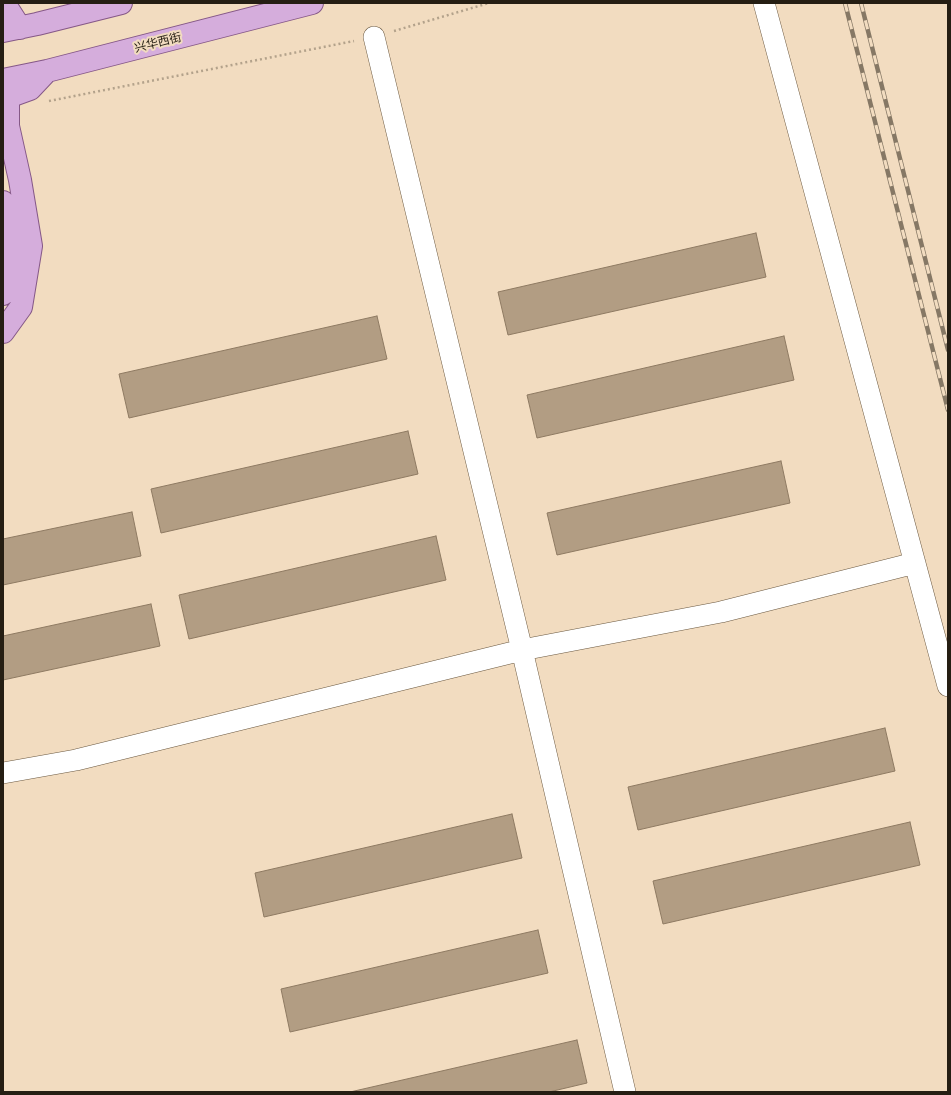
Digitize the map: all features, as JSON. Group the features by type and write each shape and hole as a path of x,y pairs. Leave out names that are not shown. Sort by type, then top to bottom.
{"main road":[{"path":"4,3 12,29 121,3"},
{"name":"兴华西街","path":"3,80 47,71 312,3"},
{"path":"3,332 21,307 31,246 20,180 8,126 8,97 30,89 47,71"},
{"path":"3,202 14,251 7,288 3,294"}],"street":[{"path":"764,3 948,686"},
{"path":"374,37 522,650 625,1092"},
{"path":"3,773 76,760 522,650 721,612 915,563"}],"path":[{"path":"47,101 374,37 489,3"}],"building":[{"path":"756,233 766,277 508,335 498,292"},
{"path":"377,316 387,359 129,418 119,374"},
{"path":"784,336 794,380 537,438 527,395"},
{"path":"408,431 418,474 161,533 151,489"},
{"path":"781,461 790,503 557,555 547,513"},
{"path":"132,512 141,556 3,585 3,539"},
{"path":"436,536 446,580 189,639 179,595"},
{"path":"151,604 160,646 3,680 3,636"},
{"path":"885,728 895,771 638,830 628,787"},
{"path":"512,814 522,858 264,917 255,873"},
{"path":"910,822 920,865 663,924 653,881"},
{"path":"538,930 548,973 290,1032 281,989"},
{"path":"577,1040 587,1083 549,1092 350,1092"}],"railway":[{"path":"845,3 948,410"},
{"path":"861,3 948,350"}]}
